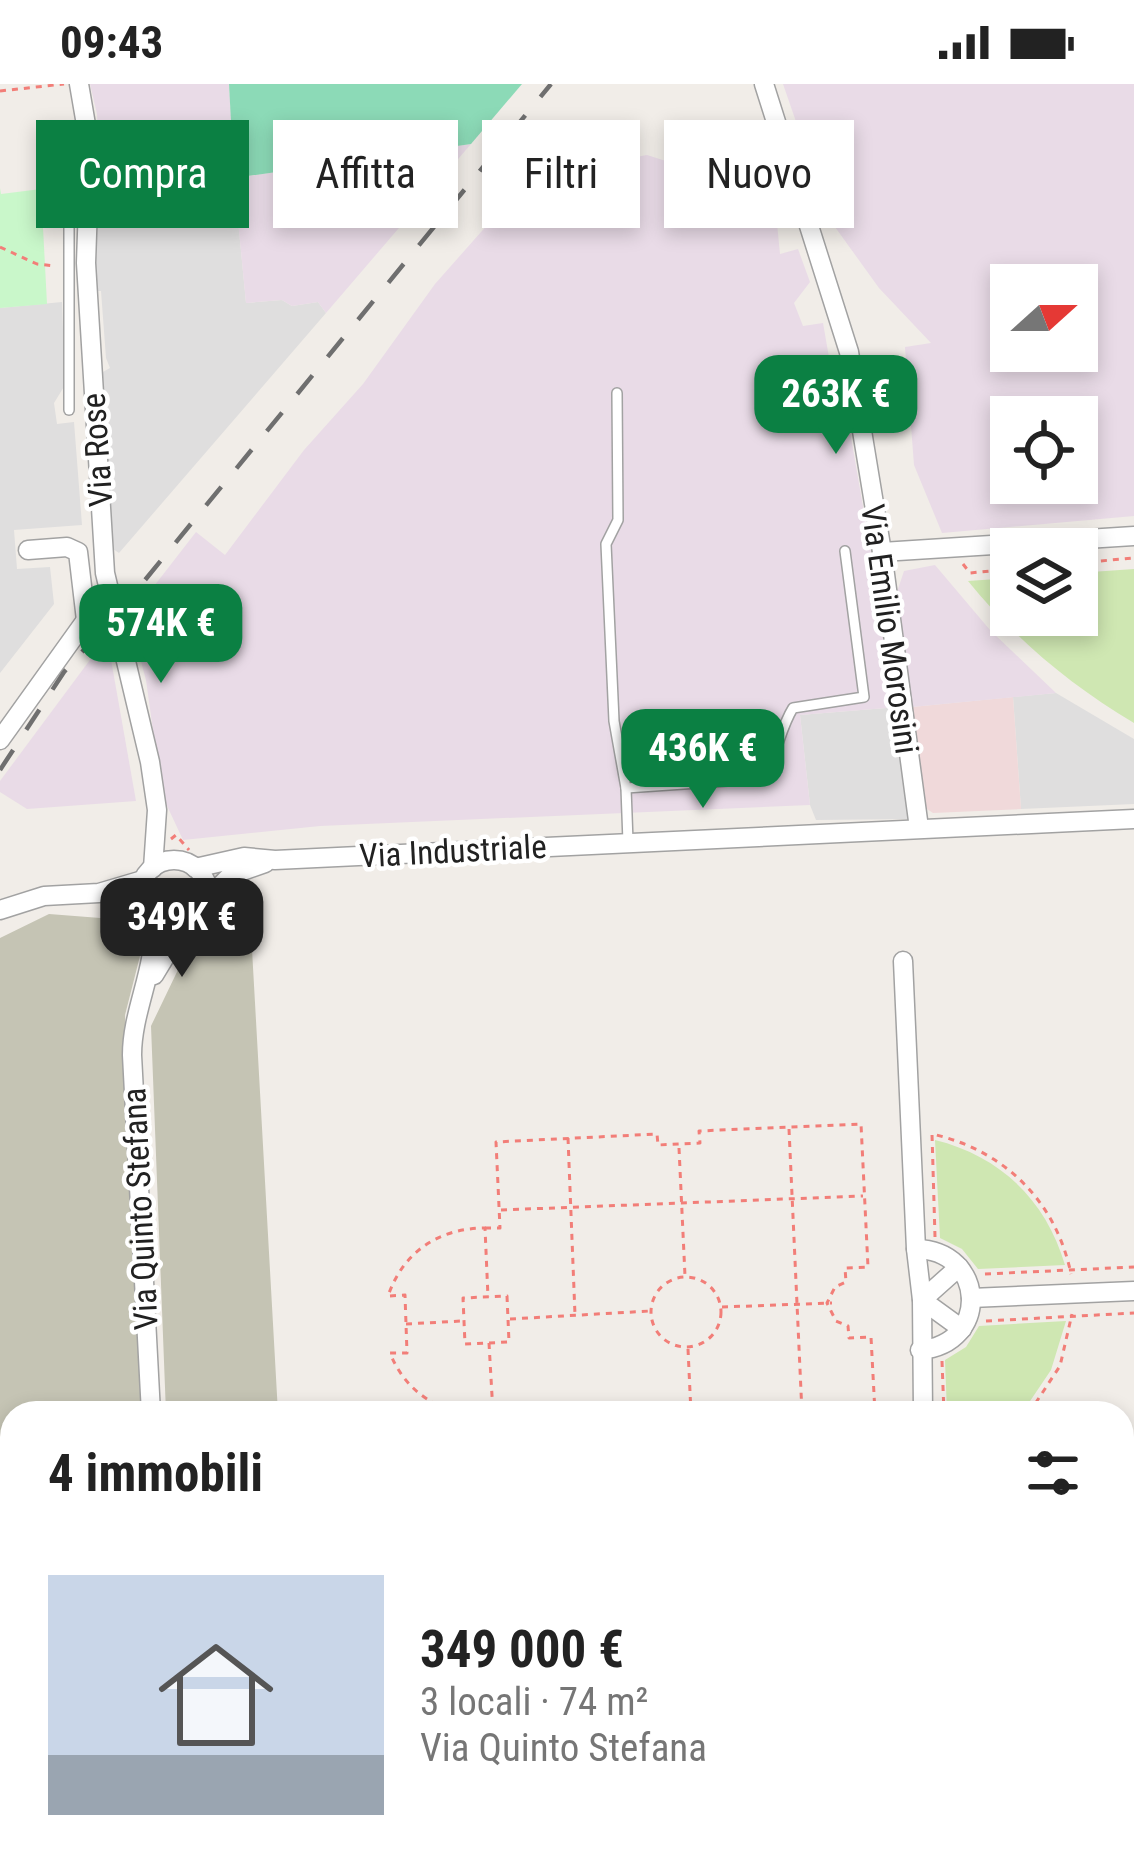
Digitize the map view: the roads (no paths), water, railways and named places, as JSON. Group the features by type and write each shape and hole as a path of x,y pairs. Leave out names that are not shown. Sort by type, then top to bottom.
{"street":[{"name":"Via Rose","path":"79,84 90,148 77,286 105,572 134,689 163,841 191,861"},
{"name":"Via Emilio Morosini","path":"764,84 841,320 882,552 919,828"},
{"path":"882,552 1134,536"},
{"path":"0,740 92,617 78,552 67,547 28,550"},
{"name":"Via Industriale","path":"191,861 1134,819"},
{"path":"148,916 141,901 163,841"},
{"name":"Via Industriale","path":"208,898 231,875 275,860"},
{"path":"0,910 44,896 99,893 148,874 167,861 191,861 202,876 208,898 200,916 172,928 99,893"},
{"name":"Via Quinto Stefana","path":"148,916 152,955 137,1006 132,1055 150,1401"},
{"name":"Via Quinto Stefana","path":"137,1006 183,927"},
{"path":"902,961 926,1250 920,1350 922,1401"},
{"path":"920,1350 941,1346 964,1325 971,1298 962,1271 926,1250"},
{"path":"922,1300 962,1271"},
{"path":"971,1298 1134,1291"},
{"path":"922,1300 964,1325"}],"lane":[{"path":"69,228 68,266 77,286 69,410"},
{"path":"617,393 618,520 606,544 614,721 626,788 628,842"},
{"path":"626,788 742,780 765,773 794,708 864,697 845,550"}],"railway":[{"path":"0,770 64,672 127,602 551,84"}]}
